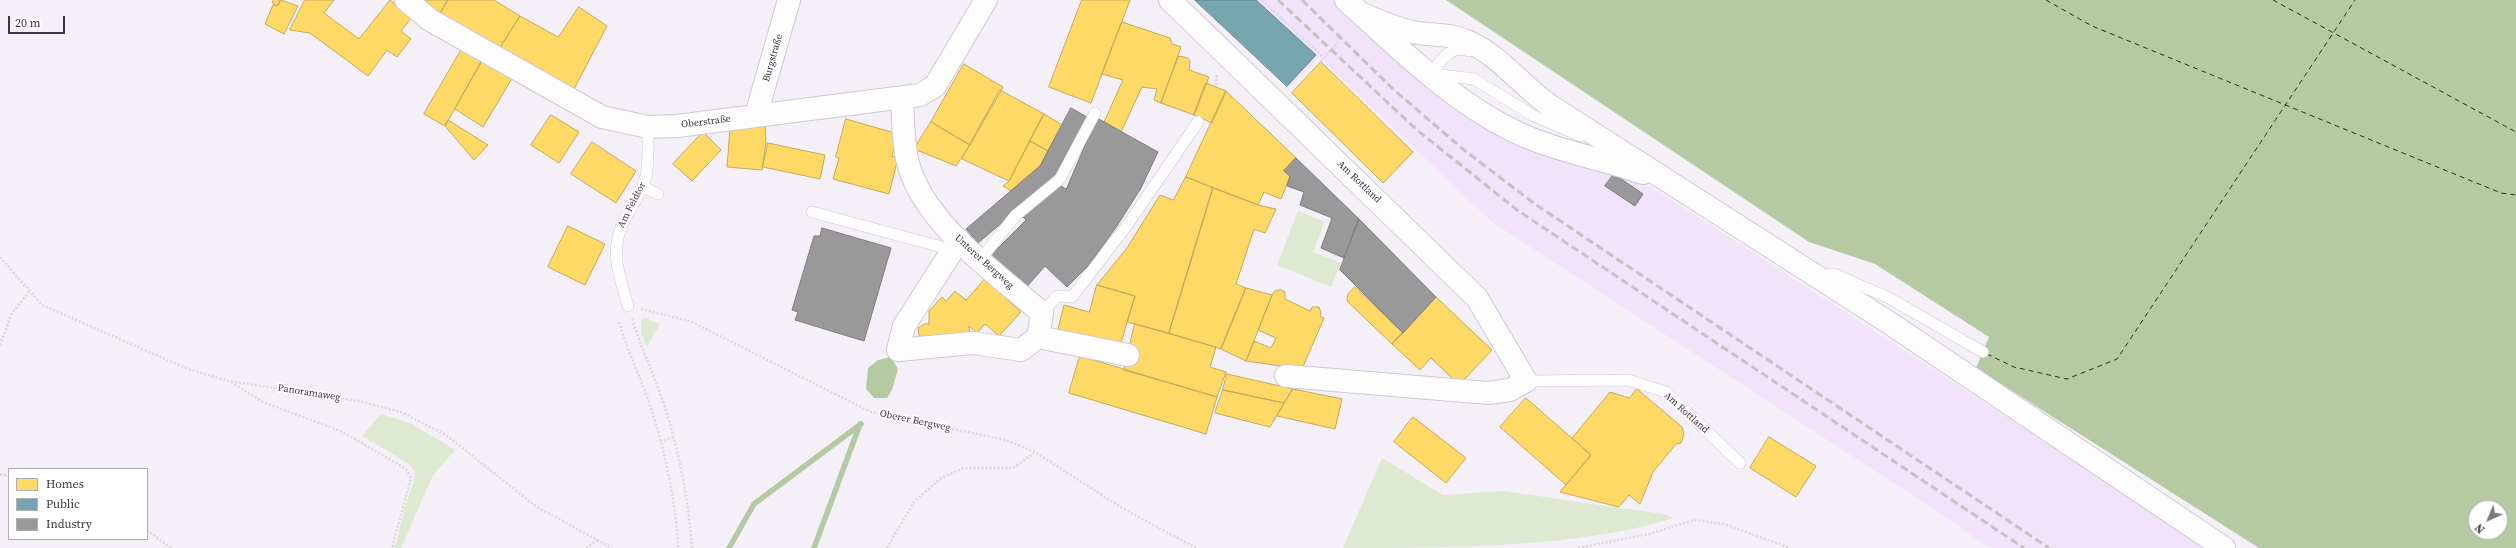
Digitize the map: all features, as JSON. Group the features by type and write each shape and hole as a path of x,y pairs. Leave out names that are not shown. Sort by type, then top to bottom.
{"street":[{"name":"Oberstraße","path":"406,0 430,20 602,117 648,127 902,98 920,94 935,86 986,0"},
{"name":"Burgstraße","path":"756,115 790,0"},
{"name":"Am Rottland","path":"1170,0 1478,298 1526,380"},
{"path":"1353,7 1386,40 1466,102 1526,137 1674,184"},
{"path":"1353,7 1395,27 1414,32 1442,34 1470,42 1486,51 1524,86 1549,105 1815,275 2224,548"},
{"name":"Unterer Bergweg","path":"902,98 907,159 913,178 931,209 956,245 981,260 1042,313"},
{"path":"956,245 904,326 898,350 972,343 1021,350 1038,337 1042,313"},
{"path":"1038,337 1128,355"},
{"path":"1286,376 1488,393 1510,390 1526,380"}],"lane":[{"path":"1431,74 1447,53 1459,48 1468,50 1524,86"},
{"path":"981,260 1016,216 1060,179 1095,113"},
{"path":"1042,313 1057,296 1072,297 1128,224 1198,122"},
{"name":"Am Feldtor","path":"628,306 615,254 616,241 619,229 646,176 648,127"},
{"path":"642,186 658,194"},
{"path":"812,212 956,245"},
{"path":"1815,275 1834,274 1889,298 1982,352"},
{"name":"Am Rottland","path":"1526,380 1628,380 1666,392 1740,463"}],"path":[{"path":"1260,4 1263,0 1322,59 1338,42"},
{"name":"Panoramaweg","path":"0,257 29,292 42,305 188,369 229,381 358,401 401,412 446,435 537,507 612,548"},
{"path":"0,345 12,313 29,292"},
{"path":"628,306 640,346 663,401 680,458 692,548"},
{"name":"Oberer Bergweg","path":"628,306 690,321 871,412 1006,440 1035,452 1122,508 1196,548"},
{"path":"619,322 627,351 650,406 667,463 678,548"},
{"path":"229,381 263,402 343,432 406,469 411,478 392,548"},
{"path":"660,441 674,437"},
{"path":"887,548 914,502 941,478 964,468 1013,468 1035,452"},
{"path":"1578,548 1650,534 1694,520 1724,524 1790,548"},
{"path":"148,531 171,548"},
{"path":"586,548 598,540"}],"shaded area":[{"path":"1194,0 1332,0 1419,77 1625,173 1672,200 2209,548 1989,548 1935,510 1492,222 1319,57 1289,88"},
{"path":"1446,0 2516,0 2516,548 2259,548 1976,368 1989,337 1875,264 1809,242"},
{"path":"1298,211 1325,222 1313,252 1341,263 1331,287 1277,265"},
{"path":"645,318 660,324 647,347 641,333 641,321"},
{"path":"891,357 898,369 892,390 887,398 874,398 866,389 868,368 878,360"},
{"path":"381,414 410,423 455,450 433,475 401,548 395,548 405,506 414,482 415,471 408,463 362,436"},
{"path":"1382,458 1443,495 1503,491 1663,514 1674,518 1636,528 1554,541 1426,548 1343,548"}],"building: Homes":[{"path":"273,-1 279,-1 279,5 273,5"},
{"path":"281,0 298,6 284,34 265,24 273,5 278,5"},
{"path":"305,0 334,0 324,13 359,39 390,0 412,17 401,31 411,39 397,57 387,50 368,76 310,33 290,30"},
{"path":"427,0 448,0 439,15 423,5"},
{"path":"448,0 494,0 520,16 499,49 439,15"},
{"path":"1082,0 1130,0 1091,103 1049,87"},
{"path":"579,7 607,26 572,93 499,49 520,16 558,37"},
{"path":"1122,22 1170,38 1172,44 1181,47 1161,103 1154,100 1157,89 1142,87 1121,132 1104,122 1123,80 1102,74"},
{"path":"463,47 483,59 445,126 424,114"},
{"path":"1179,56 1188,58 1190,61 1189,70 1209,77 1194,115 1161,103"},
{"path":"483,59 514,75 483,127 455,109"},
{"path":"1321,62 1413,152 1383,183 1292,93"},
{"path":"964,64 1003,87 970,145 931,122"},
{"path":"1206,83 1226,91 1212,123 1194,115"},
{"path":"1000,90 1044,114 1009,181 962,159"},
{"path":"1226,91 1296,158 1284,171 1290,176 1281,199 1264,192 1258,205 1186,177"},
{"path":"1044,114 1062,125 1048,151 1030,141"},
{"path":"551,115 579,132 559,163 531,145"},
{"path":"846,119 898,134 892,156 898,158 889,194 833,179 839,158 836,157"},
{"path":"448,120 488,145 474,160 445,126"},
{"path":"765,122 766,142 762,170 727,167 730,129"},
{"path":"931,122 970,145 956,166 914,149"},
{"path":"703,132 721,150 692,181 673,164"},
{"path":"1030,141 1048,151 1040,166 1011,191 1003,186 1009,181"},
{"path":"592,142 636,171 616,203 571,174"},
{"path":"768,143 825,155 820,179 763,167"},
{"path":"1186,177 1213,188 1169,333 1127,322 1135,296 1097,285 1127,248 1160,195 1173,200"},
{"path":"1213,188 1258,205 1276,209 1265,233 1254,229 1236,284 1246,288 1221,349 1169,333"},
{"path":"568,226 605,244 585,285 548,267"},
{"path":"985,279 1021,312 999,336 985,324 977,333 969,326 970,337 920,342 918,328 924,324 929,324 929,311 942,297 946,301 955,291 966,300"},
{"path":"1097,285 1135,296 1120,346 1058,329 1064,305 1089,312"},
{"path":"1355,287 1403,333 1392,344 1347,301 1348,294"},
{"path":"1246,288 1272,295 1246,361 1221,349"},
{"path":"1281,290 1285,292 1285,299 1310,311 1312,307 1319,307 1321,312 1320,316 1324,318 1302,369 1246,361 1254,341 1271,348 1276,338 1258,330 1272,295 1275,291"},
{"path":"1436,297 1492,350 1459,385 1431,358 1420,370 1392,344"},
{"path":"1135,324 1216,347 1210,367 1226,372 1217,397 1124,370"},
{"path":"1080,356 1217,397 1206,434 1069,393"},
{"path":"1227,374 1293,389 1284,403 1223,390"},
{"path":"1293,389 1342,399 1335,429 1277,416"},
{"path":"1637,389 1682,427 1684,434 1681,443 1676,444 1653,472 1640,504 1629,495 1619,507 1560,492 1591,455 1572,438 1610,392 1629,398"},
{"path":"1223,390 1284,403 1270,427 1215,413"},
{"path":"1526,398 1591,455 1566,485 1500,427"},
{"path":"1413,417 1466,458 1446,483 1394,442"},
{"path":"1769,437 1816,466 1796,497 1750,468"}],"building: Public":[{"path":"1195,0 1256,0 1316,55 1287,86"}],"building: Industry":[{"path":"1071,108 1087,117 1055,178 978,243 966,229 1040,166"},
{"path":"1097,118 1158,152 1141,188 1117,226 1088,266 1067,287 1045,266 1023,291 990,256 1026,220 1021,215 1058,184 1066,189"},
{"path":"1296,158 1359,219 1344,258 1321,248 1332,218 1300,205 1304,192 1287,186 1290,176 1284,171"},
{"path":"1614,174 1643,194 1635,206 1605,186"},
{"path":"1359,219 1436,297 1403,333 1340,270"},
{"path":"822,228 891,248 864,341 795,320 798,312 792,310 814,236 820,236"}],"waterway":[{"path":"814,548 860,424"},
{"path":"729,548 754,504 861,424"}],"ferry route":[{"path":"2046,0 2092,26 2501,193 2516,195"},
{"path":"2273,0 2516,132"},
{"path":"1987,354 2014,367 2067,379 2117,359 2355,0"}],"railway":[{"path":"1278,0 1417,130 1517,210 2024,548"},
{"path":"1302,0 1394,90 1464,150 1535,204 2049,548"}]}
